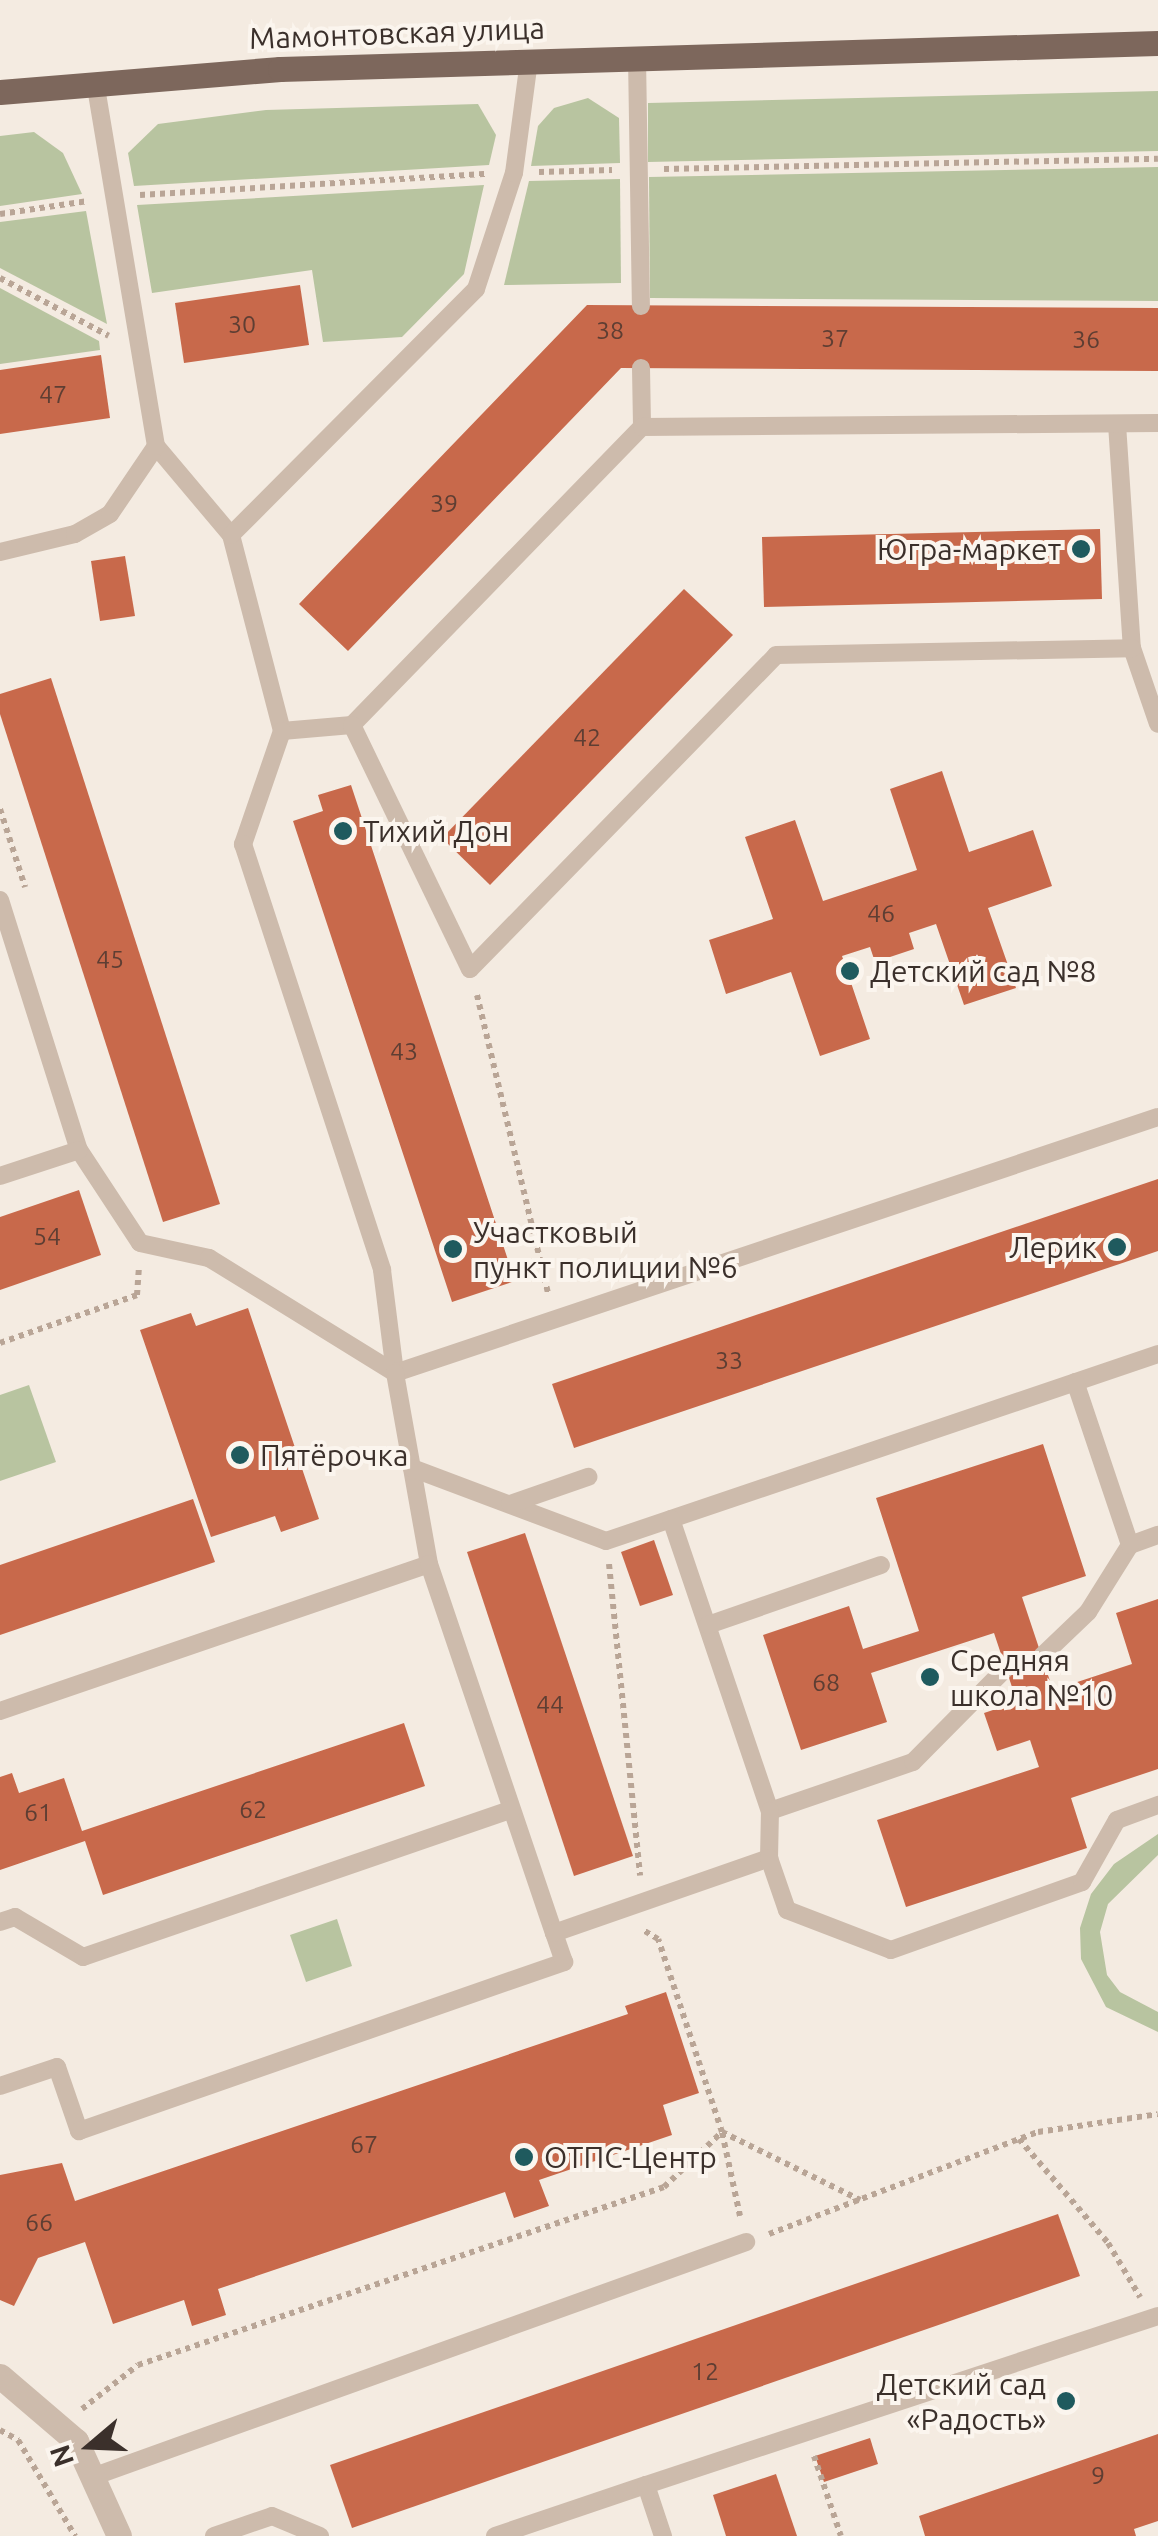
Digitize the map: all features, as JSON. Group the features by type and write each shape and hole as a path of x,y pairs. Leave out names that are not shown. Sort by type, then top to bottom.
{"main road":[{"name":"Мамонтовская улица","path":"0,92 95,82 529,60 1158,43"}],"street":[{"path":"0,2376 76,2442 95,2476 119,2536"}],"lane":[{"path":"638,57 640,306"},
{"path":"231,535 476,290 514,173 529,60"},
{"path":"0,2086 57,2067 79,2131 564,1962 430,1564 394,1372 382,1270 243,844 282,730 231,535 156,446 95,82"},
{"path":"282,730 352,725 642,427 641,368"},
{"path":"1117,424 1132,648 1158,724"},
{"path":"642,427 1158,424"},
{"path":"0,552 75,534 110,514 156,446"},
{"path":"352,725 470,969 776,656 1132,648"},
{"path":"0,900 79,1150 140,1243 209,1258 394,1372 1158,1117"},
{"path":"0,1176 79,1150"},
{"path":"412,1468 606,1541 1158,1354"},
{"path":"1075,1382 1130,1545"},
{"path":"510,1504 588,1477"},
{"path":"670,1519 770,1810 768,1858 787,1910 891,1950 1082,1882 1117,1820 1158,1805"},
{"path":"1042,1656 1088,1612 1130,1545 1158,1535"},
{"path":"0,1710 430,1564"},
{"path":"708,1625 882,1565"},
{"path":"770,1810 913,1762 1006,1668"},
{"path":"0,1922 15,1917 83,1957 511,1810"},
{"path":"554,1933 768,1858"},
{"path":"95,2476 746,2242"},
{"path":"495,2536 1154,2315"},
{"path":"646,2485 663,2536"},
{"path":"214,2536 272,2516 320,2536"}],"path":[{"path":"0,214 114,196 514,173 1158,159"},
{"path":"0,278 140,352"},
{"path":"470,969 554,1320"},
{"path":"606,1541 645,1901 722,2132 746,2242 1019,2139 1158,2114"},
{"path":"613,1912 658,1939"},
{"path":"722,2132 860,2200"},
{"path":"81,2410 138,2365 664,2187 722,2132"},
{"path":"1019,2139 1108,2243 1154,2315"},
{"path":"0,2430 18,2440 75,2536"},
{"path":"806,2431 841,2536"}],"green space":[{"path":"1158,91 1158,151 648,162 648,103"},
{"path":"588,98 619,118 620,163 531,166 538,126 554,108"},
{"path":"478,104 496,135 489,165 134,186 128,153 158,124 266,110"},
{"path":"34,132 63,153 82,194 0,206 0,136"},
{"path":"1158,167 1158,301 650,298 649,177"},
{"path":"620,179 621,283 504,285 529,181"},
{"path":"484,185 464,274 402,337 323,342 312,270 152,293 137,205"},
{"path":"86,211 107,324 0,268 0,222"},
{"path":"0,288 99,341 100,350 0,364"},
{"path":"29,1385 56,1462 0,1481 0,1395"},
{"path":"1158,1834 1158,1855 1108,1904 1100,1932 1107,1975 1120,1992 1158,2012 1158,2032 1106,2007 1081,1959 1080,1928 1091,1894 1114,1864"},
{"path":"337,1919 352,1966 306,1982 290,1935"}],"building":[{"path":"300,285 309,345 184,363 175,303"},
{"path":"587,305 1158,308 1158,371 621,368 348,651 299,604"},
{"path":"101,355 110,418 0,434 0,370"},
{"path":"1100,529 1102,599 764,607 762,537"},
{"path":"125,556 135,616 100,621 91,561"},
{"path":"684,589 733,635 490,885 442,838"},
{"path":"51,678 220,1204 163,1222 0,714 0,694"},
{"path":"942,771 969,852 1033,830 1052,886 988,908 1016,988 964,1005 936,924 909,933 914,949 875,962 870,947 842,956 870,1039 820,1056 791,972 726,994 709,940 773,919 745,837 795,820 823,901 917,870 890,789"},
{"path":"351,785 515,1281 452,1302 293,821 323,811 318,795"},
{"path":"1158,1179 1158,1251 574,1448 552,1384"},
{"path":"79,1190 101,1255 0,1290 0,1217"},
{"name":"Пятёрочка","path":"248,1308 319,1519 281,1532 275,1516 211,1537 140,1330 191,1313 196,1326"},
{"path":"1043,1444 1086,1576 1022,1597 1053,1690 1132,1664 1116,1613 1158,1599 1158,1769 1071,1798 1087,1848 906,1907 877,1820 1039,1767 1030,1740 997,1751 984,1713 1017,1702 994,1633 871,1673 887,1722 801,1750 763,1635 849,1606 863,1649 919,1631 876,1498"},
{"path":"193,1499 215,1562 0,1635 0,1565"},
{"path":"525,1533 633,1856 574,1876 467,1552"},
{"path":"654,1540 673,1595 640,1606 621,1552"},
{"path":"404,1723 425,1786 103,1895 85,1841 0,1870 0,1777 12,1773 19,1793 64,1778 82,1831"},
{"path":"666,1992 699,2093 663,2105 672,2135 539,2180 549,2206 514,2218 505,2192 218,2289 226,2315 192,2326 184,2300 113,2324 85,2242 38,2258 14,2306 0,2300 0,2175 62,2163 75,2201 628,2014 625,2006"},
{"path":"1058,2214 1080,2276 352,2528 330,2465"},
{"path":"1158,2434 1158,2521 1134,2529 1136,2536 925,2536 919,2516"},
{"path":"870,2438 878,2464 824,2482 815,2456"},
{"path":"776,2474 797,2536 726,2536 713,2495"}],"place":[{"name":"Югра-маркет","path":"1081,549"},
{"name":"Тихий Дон","path":"343,831"},
{"name":"Детский сад №8","path":"850,971"},
{"name":"Лерик","path":"1117,1247"},
{"name":"Участковый пункт полиции №6","path":"453,1249"},
{"name":"Пятёрочка","path":"240,1455"},
{"name":"Средняя школа №10","path":"930,1677"},
{"name":"ОТПС-Центр","path":"524,2157"},
{"name":"Детский сад «Радость»","path":"1066,2401"}]}
